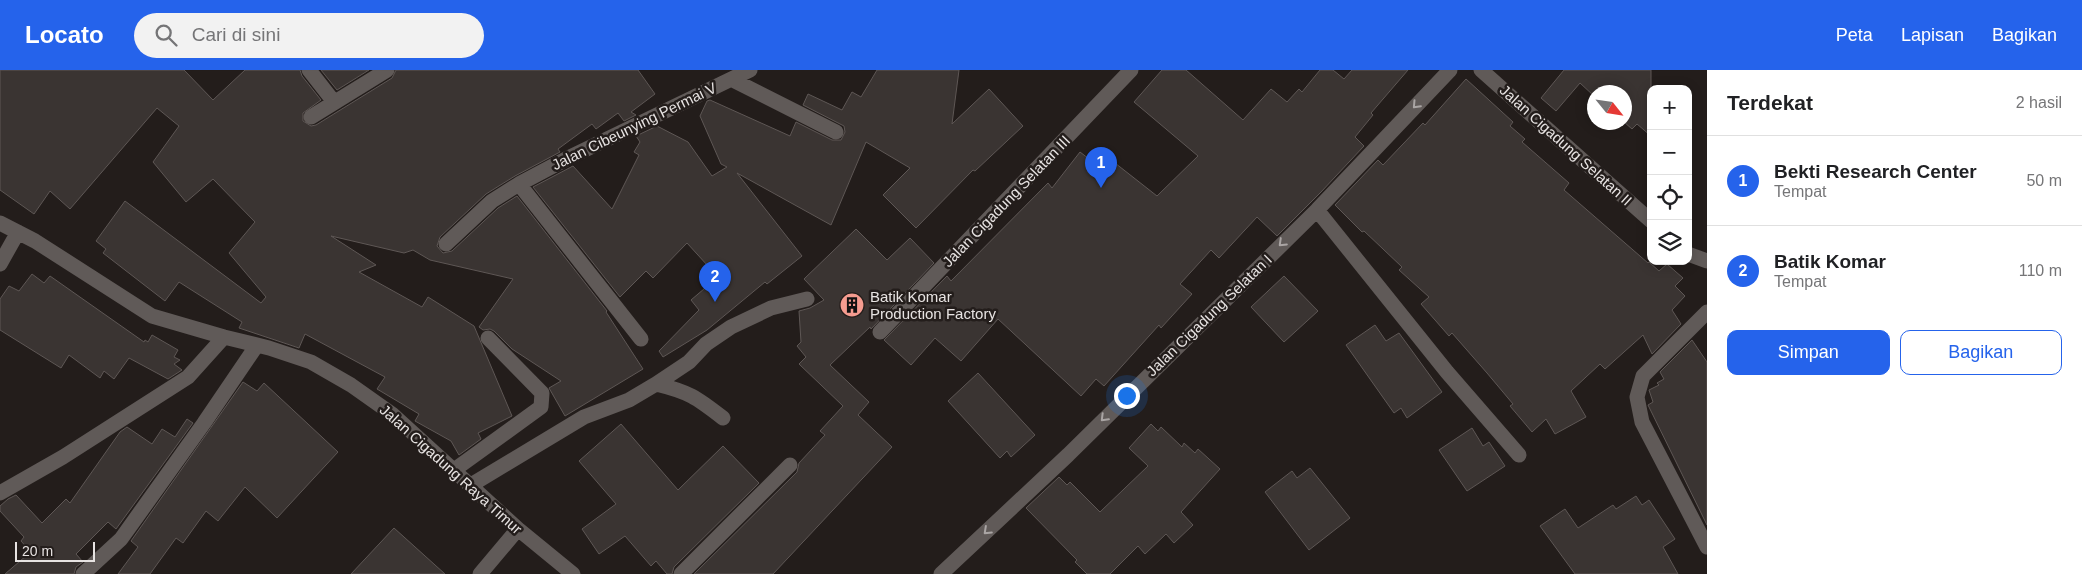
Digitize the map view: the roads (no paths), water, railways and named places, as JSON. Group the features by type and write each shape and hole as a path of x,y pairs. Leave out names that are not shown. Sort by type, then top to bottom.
{"street":[{"path":"309,70 334,102"},
{"path":"311,116 387,70"},
{"name":"Jalan Cibeunying Permai V","path":"446,244 492,201 519,184 568,158 750,70"},
{"name":"Jalan Cigadung Selatan III","path":"880,332 1131,70"},
{"name":"Jalan Cigadung Selatan I","path":"941,574 1068,454 1318,210 1450,70"},
{"name":"Jalan Cigadung Selatan II","path":"1481,70 1650,220"},
{"path":"731,79 836,132"},
{"path":"519,184 642,339"},
{"path":"1318,210 1459,386 1519,455"},
{"name":"Jalan Cigadung Raya Timur","path":"0,223 35,241 152,316 311,362 351,386 392,414 518,529 573,574"},
{"path":"0,264 18,232"},
{"path":"1692,256 1707,262"},
{"path":"471,485 584,418 629,400 656,384 689,362 706,344 731,327 771,308 807,299"},
{"path":"1707,312 1642,376 1637,397 1642,422 1707,547"},
{"path":"0,493 62,457 188,377 224,337"},
{"path":"454,470 541,407 542,393 488,338"},
{"path":"82,574 121,539 257,345"},
{"path":"656,384 682,390 697,398 722,418"},
{"path":"681,574 790,465"},
{"path":"480,574 518,529"}],"place":[{"name":"Bekti Research Center","path":"1101,188"},
{"name":"Batik Komar","path":"715,302"},
{"name":"Batik Komar Production Factory","path":"852,305"}]}
